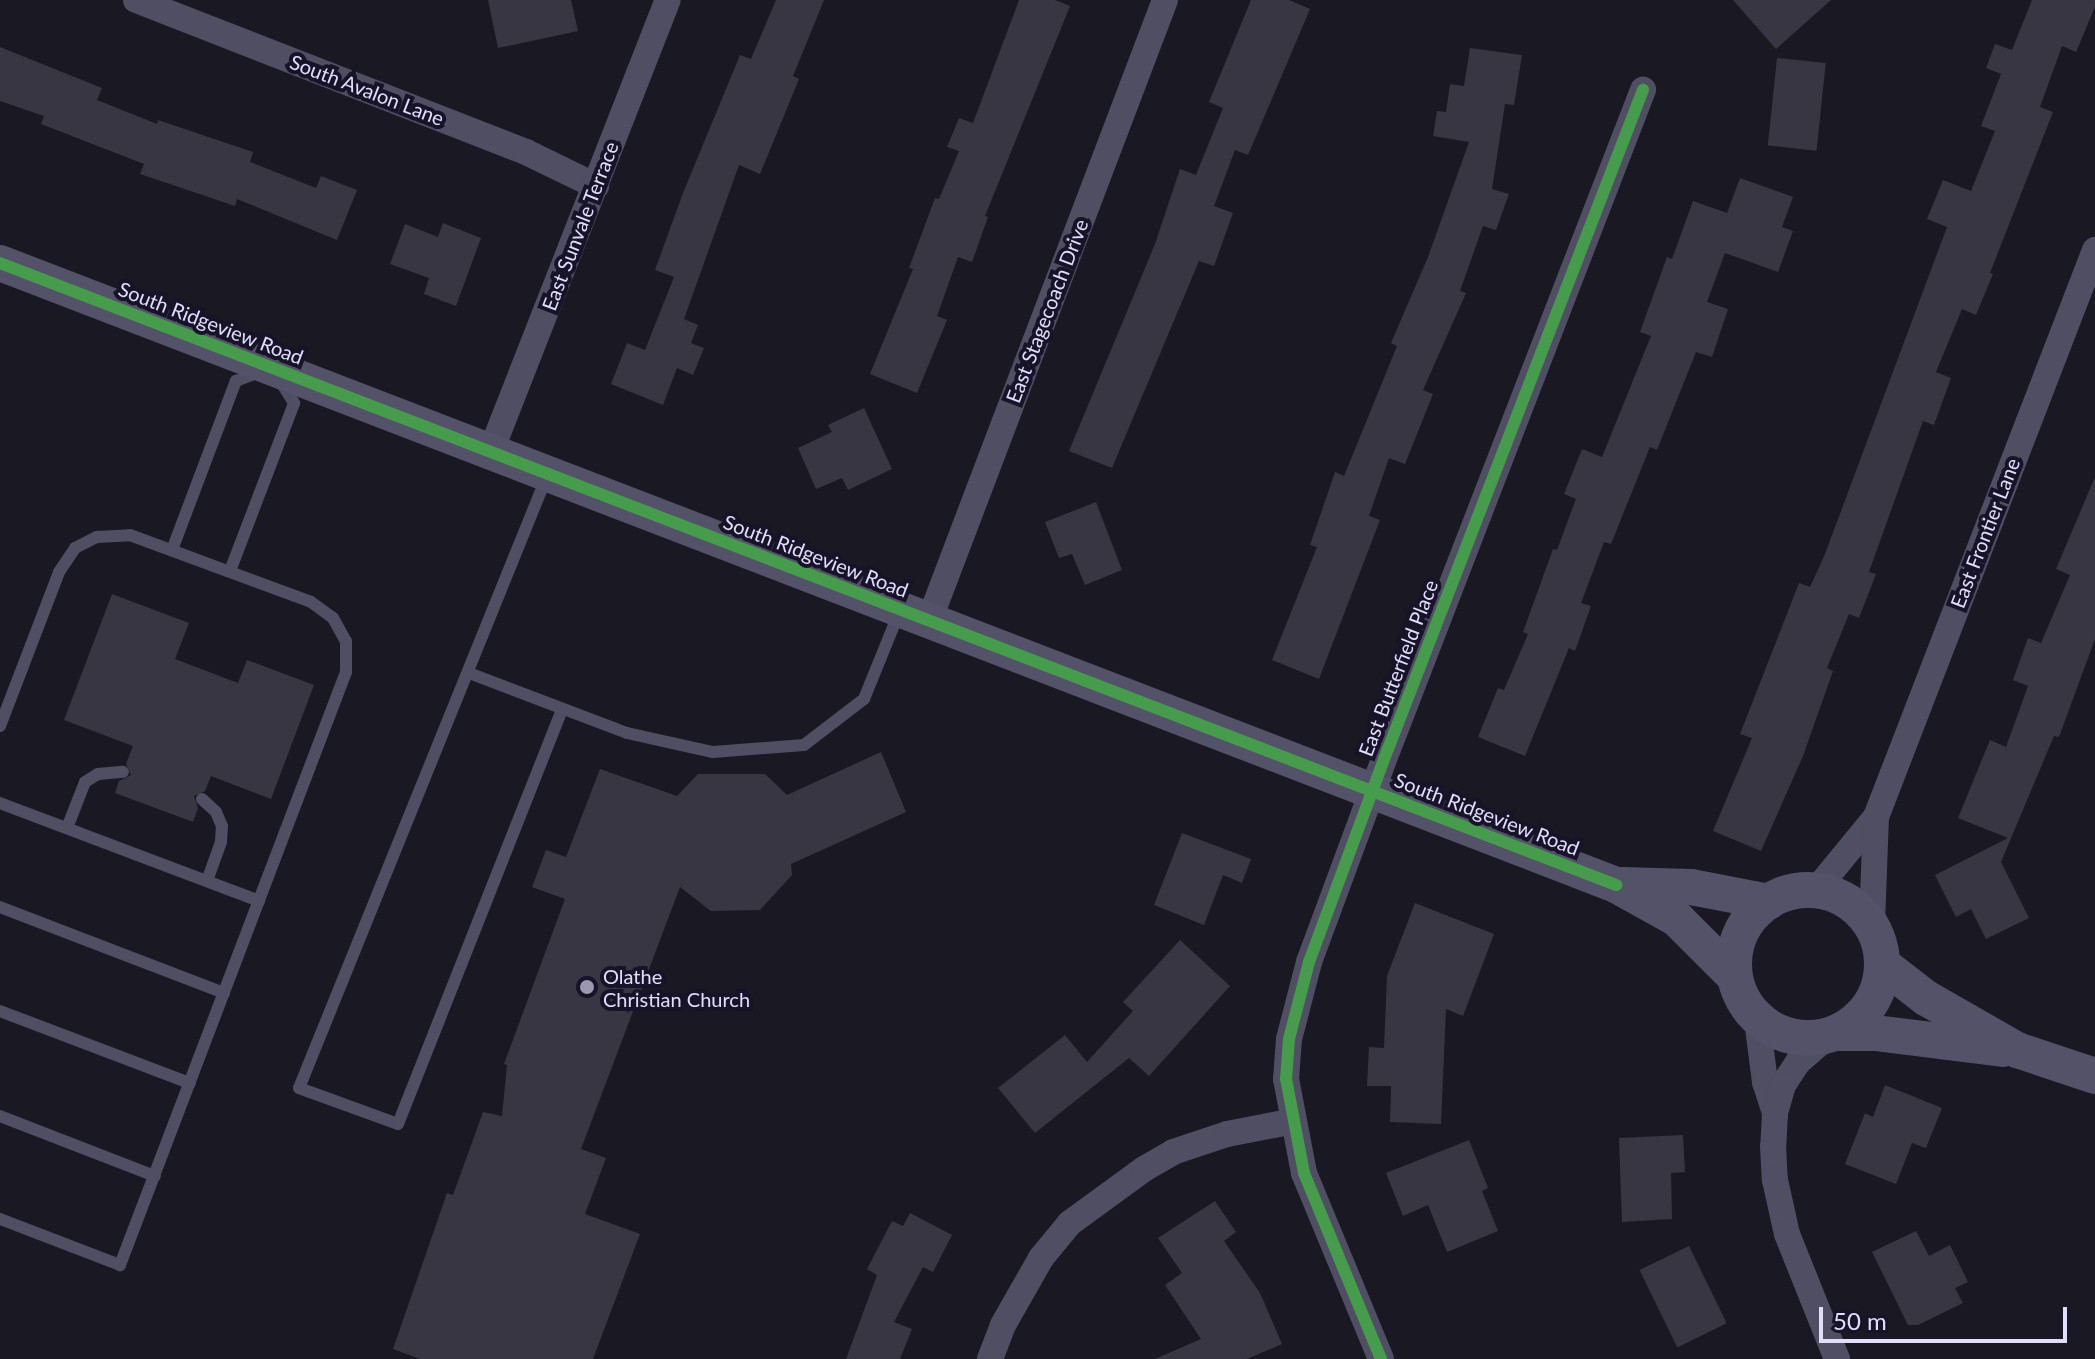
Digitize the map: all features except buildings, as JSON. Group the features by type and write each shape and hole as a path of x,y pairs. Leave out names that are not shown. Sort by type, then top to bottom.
{"main road":[{"name":"South Ridgeview Road","path":"0,263 1616,885"},
{"path":"1616,885 1691,887 1769,902"},
{"path":"1616,885 1677,919 1734,976"},
{"path":"1832,1035 1849,1027 1867,1010 1878,989 1882,964 1872,925 1850,903 1816,890 1780,895 1743,928 1734,951 1734,976 1742,1000 1757,1020 1778,1033 1802,1039 1875,1033 2017,1050"},
{"path":"1882,964 1926,998 2017,1050 2095,1076"}],"street":[{"name":"South Avalon Lane","path":"136,0 526,152 596,186"},
{"name":"East Sunvale Terrace","path":"491,451 668,0"},
{"name":"East Stagecoach Drive","path":"915,616 1165,0"},
{"name":"East Butterfield Place","path":"1381,1359 1304,1173 1286,1079 1289,1039 1309,962 1372,792 1643,90"},
{"name":"East Frontier Lane","path":"1876,817 2095,250"},
{"path":"1816,890 1876,817"},
{"path":"1872,925 1876,817"},
{"path":"1757,1020 1765,1082 1775,1113"},
{"path":"1832,1035 1798,1062 1783,1085 1775,1113 1775,1180 1787,1234 1837,1359"},
{"path":"990,1359 1003,1325 1041,1258 1070,1223 1144,1169 1173,1152 1227,1134 1294,1121"}],"lane":[{"path":"172,550 236,381 272,368 294,403 230,571"},
{"path":"548,473 299,1088 398,1124 562,709"},
{"path":"0,726 59,572 75,548 97,537 130,535 311,602 333,618 346,641 346,672 120,1265 0,1219"},
{"path":"469,673 627,733 713,752 804,745 864,699 915,616"},
{"path":"67,828 85,782 98,774 123,772"},
{"path":"202,799 216,812 222,826 221,842 207,881"},
{"path":"0,803 259,901"},
{"path":"0,907 224,993"},
{"path":"0,1011 190,1083"},
{"path":"0,1116 155,1176"}],"cycle path":[{"path":"1381,1359 1304,1173 1286,1079 1289,1039 1309,962 1388,749 1643,90"},
{"path":"0,263 1616,885"}],"place":[{"name":"Olathe Christian Church","path":"587,987"}]}
